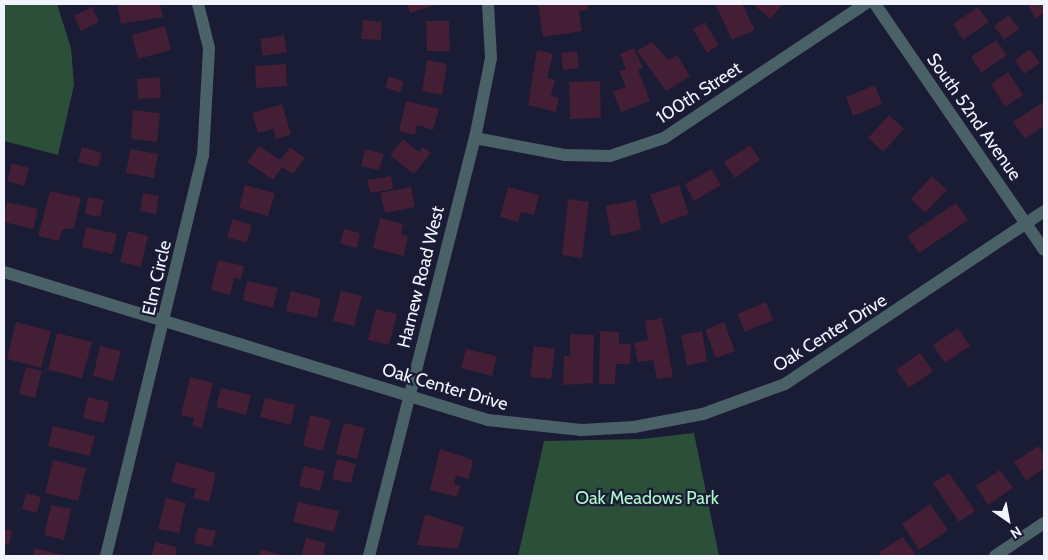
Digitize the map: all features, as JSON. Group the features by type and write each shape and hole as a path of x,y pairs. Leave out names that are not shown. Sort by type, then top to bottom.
{"street":[{"name":"Elm Circle","path":"106,556 204,156 209,48 198,4"},
{"name":"Harnew Road West","path":"369,556 475,138 490,58 488,4"},
{"name":"100th Street","path":"475,138 566,155 610,156 664,138 865,4"},
{"name":"South 52nd Avenue","path":"875,4 1044,250"},
{"name":"Oak Center Drive","path":"4,272 488,420 542,428 634,427 703,414 785,384 824,361 1044,211"},
{"path":"995,556 1044,523"}],"green space":[{"path":"4,4 57,4 71,48 74,85 58,155 4,141"},
{"name":"Oak Meadows Park","path":"694,433 719,556 518,556 544,441 642,439"}],"building":[{"path":"117,4 160,4 163,17 121,24"},
{"path":"407,4 438,4 410,13"},
{"path":"587,4 588,10 579,11 582,31 543,37 538,5"},
{"path":"715,4 742,4 755,30 732,40"},
{"path":"753,4 783,4 770,19"},
{"path":"1028,4 1044,4 1044,13 1035,19"},
{"path":"92,7 99,22 81,31 74,16"},
{"path":"978,7 989,22 963,40 953,24"},
{"path":"1009,15 1019,29 1004,40 994,26"},
{"path":"363,20 382,22 381,40 361,39"},
{"path":"426,21 449,21 450,51 427,51"},
{"path":"705,22 719,45 707,53 693,29"},
{"path":"165,26 171,50 138,59 132,35"},
{"path":"284,35 287,52 263,56 260,39"},
{"path":"996,40 1007,55 981,73 971,57"},
{"path":"652,42 669,60 677,55 690,76 666,91 637,51"},
{"path":"634,48 643,68 638,70 650,101 621,112 613,92 626,87 619,71 626,69 620,54"},
{"path":"1030,49 1040,63 1024,74 1015,60"},
{"path":"537,50 553,54 547,78 555,80 551,96 559,98 556,112 528,105"},
{"path":"577,51 579,68 563,70 561,53"},
{"path":"427,60 447,64 442,95 422,91"},
{"path":"286,64 287,86 256,88 255,66"},
{"path":"1008,72 1023,95 1005,107 991,84"},
{"path":"389,76 404,82 400,93 385,87"},
{"path":"160,77 161,98 138,99 137,79"},
{"path":"600,81 601,118 570,119 569,82"},
{"path":"875,85 882,104 853,116 846,97"},
{"path":"406,101 439,109 433,130 417,125 415,135 399,131"},
{"path":"1043,102 1044,126 1025,139 1013,122"},
{"path":"282,104 291,134 276,139 273,129 258,133 252,113"},
{"path":"133,110 160,113 157,142 131,139"},
{"path":"889,115 904,129 883,152 868,138"},
{"path":"403,139 419,152 423,147 431,153 414,174 390,155"},
{"path":"750,145 760,160 735,178 724,162"},
{"path":"259,146 280,160 290,147 305,158 293,174 282,167 273,180 247,162"},
{"path":"82,147 102,153 98,167 78,162"},
{"path":"130,149 158,154 154,178 126,173"},
{"path":"365,149 384,154 379,170 361,166"},
{"path":"12,163 29,168 24,186 7,181"},
{"path":"712,169 721,185 694,201 685,184"},
{"path":"391,176 393,189 370,193 367,180"},
{"path":"932,176 947,190 925,213 911,199"},
{"path":"245,185 275,193 268,216 239,208"},
{"path":"679,185 689,214 661,224 650,195"},
{"path":"411,187 415,207 385,213 380,193"},
{"path":"508,187 539,195 534,215 521,212 518,222 500,217"},
{"path":"50,191 81,198 74,228 62,230 59,241 38,236"},
{"path":"143,193 159,196 156,214 140,211"},
{"path":"88,197 104,200 100,217 85,214"},
{"path":"568,199 589,202 582,258 562,255"},
{"path":"636,200 641,230 611,236 606,206"},
{"path":"7,202 38,209 33,229 4,222"},
{"path":"956,203 968,220 919,253 907,236"},
{"path":"380,218 403,224 401,234 408,236 404,256 373,248"},
{"path":"233,219 252,225 246,243 227,237"},
{"path":"86,227 117,234 112,254 82,247"},
{"path":"344,229 360,233 357,248 340,244"},
{"path":"128,231 148,236 141,267 120,262"},
{"path":"218,260 244,266 241,279 234,278 230,295 211,290"},
{"path":"247,281 278,288 273,308 243,300"},
{"path":"291,291 321,299 317,318 286,311"},
{"path":"341,291 362,296 354,326 333,321"},
{"path":"766,302 773,320 745,332 737,314"},
{"path":"376,309 397,314 389,345 368,340"},
{"path":"662,318 673,377 657,379 653,360 638,362 634,343 648,340 645,321"},
{"path":"16,322 51,331 41,368 7,359"},
{"path":"724,322 735,351 716,358 705,330"},
{"path":"958,328 970,346 945,363 933,345"},
{"path":"600,331 619,332 619,344 631,344 630,364 616,364 615,384 599,384"},
{"path":"702,331 707,361 687,366 681,335"},
{"path":"57,333 92,342 82,378 48,370"},
{"path":"570,334 594,335 593,383 563,385 564,356 570,356"},
{"path":"100,346 121,351 113,381 93,376"},
{"path":"534,346 555,349 551,379 530,377"},
{"path":"466,349 497,356 492,376 461,368"},
{"path":"920,353 933,371 909,388 896,370"},
{"path":"26,367 42,371 35,398 19,394"},
{"path":"190,377 213,383 202,428 192,426 194,418 181,415"},
{"path":"221,388 251,395 246,415 216,407"},
{"path":"88,397 109,402 104,423 83,418"},
{"path":"265,398 295,405 291,425 260,417"},
{"path":"310,415 331,420 323,451 303,446"},
{"path":"344,423 365,428 357,459 336,454"},
{"path":"53,426 95,436 90,456 48,446"},
{"path":"1038,446 1044,455 1044,468 1026,481 1014,462"},
{"path":"440,449 473,460 469,479 456,476 454,484 460,486 457,497 430,490"},
{"path":"337,459 356,464 351,483 332,479"},
{"path":"53,460 86,468 78,501 45,493"},
{"path":"176,462 216,473 209,502 193,498 196,489 171,482"},
{"path":"304,466 325,471 320,491 299,486"},
{"path":"1000,470 1013,488 988,505 976,486"},
{"path":"949,473 975,511 959,522 933,483"},
{"path":"26,493 41,497 37,513 22,509"},
{"path":"166,498 186,503 179,533 158,529"},
{"path":"298,502 339,511 334,532 293,522"},
{"path":"930,504 948,530 919,550 902,524"},
{"path":"51,505 71,509 64,540 44,535"},
{"path":"425,514 464,527 458,549 417,545"},
{"path":"198,527 216,531 212,547 194,543"},
{"path":"4,529 12,531 9,545 4,544"},
{"path":"903,537 916,555 882,556 879,552"},
{"path":"306,538 326,543 323,556 301,556"},
{"path":"155,542 177,547 175,556 152,556"},
{"path":"35,548 65,556 33,556"},
{"path":"261,549 284,556 259,556"}]}
